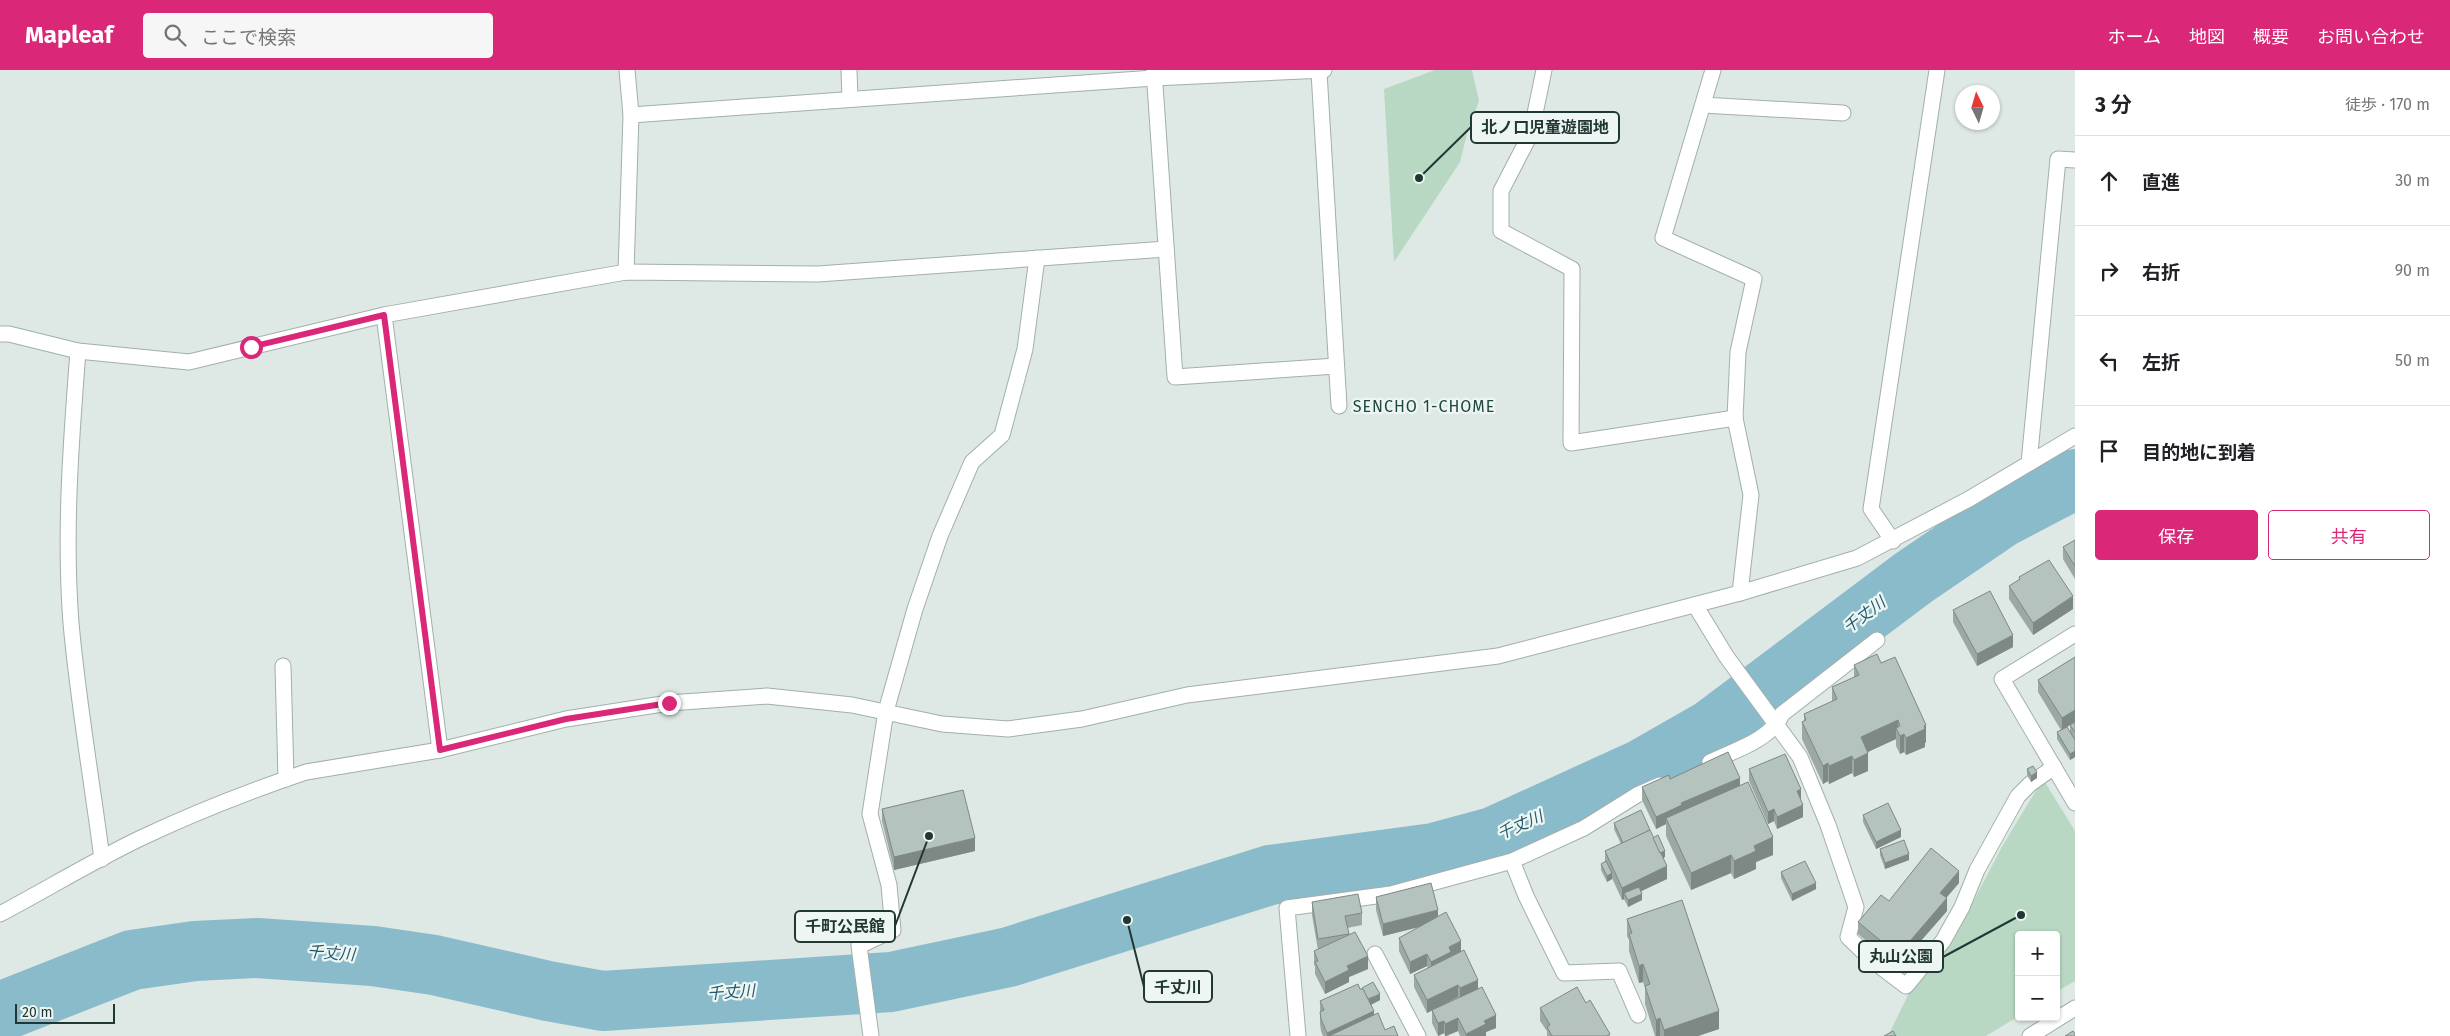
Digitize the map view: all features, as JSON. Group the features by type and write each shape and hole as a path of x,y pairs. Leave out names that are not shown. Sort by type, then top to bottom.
{"street":[{"path":"626,272 631,115 627,70"},
{"path":"849,70 850,99"},
{"path":"1544,70 1531,133 1501,190 1501,231 1572,269 1571,443 1735,418"},
{"path":"1713,70 1663,238 1754,279 1738,352 1735,418 1751,495 1740,593"},
{"path":"1893,540 1871,509 1937,70"},
{"path":"631,115 850,99 1053,77 1321,71 1338,406"},
{"path":"1154,74 1175,377 1336,366"},
{"path":"1703,105 1843,113"},
{"path":"2029,463 2058,159 2075,160"},
{"path":"0,334 9,334 78,351 189,362 384,315 626,272 818,274 1166,249"},
{"path":"871,1036 859,946 892,930 889,885 870,814 886,711 915,609 940,536 972,462 1002,435 1024,349 1037,258"},
{"path":"384,315 440,750"},
{"path":"78,351 70,457 71,623 102,860"},
{"path":"0,914 140,839 228,800 306,772 440,750 566,719 669,703 767,696 852,705 942,724 1008,729 1082,719 1187,695 1498,656 1740,593 1857,558 1969,499 2075,436"},
{"path":"1695,605 1726,656 1800,757 1828,825 1856,907 1848,936 1873,961 1906,986 1943,941 1962,907 1977,870 2018,796 2030,784 2054,768"},
{"path":"2075,634 2002,679 2075,803"},
{"path":"1692,770 1746,745 1774,723 1782,714 1877,640"},
{"path":"283,666 286,779"},
{"path":"1298,1036 1287,908 1392,894 1512,861 1584,828 1638,795 1674,778"},
{"path":"1512,861 1526,896 1564,973 1619,971 1638,1015"},
{"path":"1375,954 1418,1036"},
{"path":"2030,1036 2075,1008"}],"green space":[{"path":"1435,70 1472,70 1479,101 1467,134 1460,162 1394,262 1384,89"},
{"path":"2043,779 2075,831 2075,981 2060,990 2060,931 2015,931 2015,1018 1986,1036 1892,1036 1890,1032 1910,991 1953,940 2003,845"}],"building":[{"path":"2075,540 2075,566 2063,547"},
{"path":"2049,560 2073,596 2033,623 2009,586 2020,579 2019,577"},
{"path":"1990,591 2013,635 1977,654 1953,610"},
{"path":"1877,654 1881,663 1895,657 1926,725 1924,726 1925,729 1906,738 1904,734 1900,736 1896,728 1900,726 1898,720 1861,737 1868,753 1854,760 1852,756 1829,766 1828,763 1823,766 1802,722 1806,720 1804,714 1837,699 1832,687 1859,675 1854,665"},
{"path":"2075,657 2075,710 2062,718 2038,680"},
{"path":"2075,722 2075,732 2070,725"},
{"path":"2067,727 2075,740 2075,751 2070,754 2057,732"},
{"path":"1728,752 1740,778 1681,803 1682,805 1656,817 1642,787 1669,775 1670,779"},
{"path":"1785,754 1801,789 1797,791 1803,805 1777,817 1774,809 1768,812 1749,769"},
{"path":"2033,766 2037,772 2031,776 2027,769"},
{"path":"1748,782 1773,837 1754,846 1756,851 1734,861 1731,855 1691,873 1666,818"},
{"path":"963,790 975,838 894,857 882,809"},
{"path":"1888,803 1901,830 1876,842 1863,815"},
{"path":"1641,810 1650,830 1623,843 1614,823"},
{"path":"1650,830 1667,866 1622,888 1605,851"},
{"path":"1658,835 1665,851 1660,853 1653,838"},
{"path":"1904,840 1909,854 1885,863 1880,849"},
{"path":"1931,848 1959,871 1940,893 1947,898 1898,955 1858,922 1881,895 1889,901"},
{"path":"1606,861 1612,873 1607,876 1601,864"},
{"path":"1805,861 1816,883 1792,894 1781,872"},
{"path":"1431,883 1438,910 1383,924 1376,897"},
{"path":"1639,887 1642,894 1628,900 1624,893"},
{"path":"1358,894 1362,913 1345,916 1349,934 1318,939 1312,902"},
{"path":"1682,900 1719,1011 1664,1030 1660,1018 1656,1020 1645,986 1650,984 1643,964 1639,966 1629,934 1632,933 1627,919"},
{"path":"1446,912 1461,941 1449,947 1451,952 1431,962 1427,954 1410,962 1399,938"},
{"path":"1355,932 1368,956 1347,966 1349,970 1325,982 1315,962 1318,961 1314,951"},
{"path":"1464,950 1478,980 1460,988 1458,985 1427,1000 1414,975"},
{"path":"1373,982 1380,994 1368,999 1362,988"},
{"path":"1358,984 1360,989 1363,989 1374,1011 1327,1033 1321,1019 1320,1012 1324,1010 1320,1001"},
{"path":"1482,987 1496,1015 1484,1021 1486,1024 1466,1034 1458,1018 1445,1024 1444,1021 1438,1023 1432,1010"},
{"path":"1577,987 1586,1003 1590,1000 1610,1034 1607,1036 1552,1036 1547,1027 1550,1025 1540,1008"},
{"path":"1378,1013 1385,1030 1394,1026 1398,1036 1329,1036"},
{"path":"1893,1031 1896,1036 1884,1036"},
{"path":"2073,1031 2075,1036 2065,1036"}],"waterway":[{"name":"千丈川","path":"0,1012 132,960 195,951 257,948 373,956 434,965 548,991 603,1001 891,982 1009,957 1270,875 1434,853 1493,837 1642,769 1712,729 1913,578 2001,518 2075,479"}],"place":[{"name":"北ノ口児童遊園地","path":"1419,178"},
{"name":"千町公民館","path":"929,836"},
{"name":"丸山公園","path":"2021,915"},
{"name":"千丈川","path":"1127,920"}],"district":[{"name":"SENCHO 1-CHOME","path":"1424,406"}],"route":[{"path":"251,347 384,315 440,750 566,719 669,703"}]}
